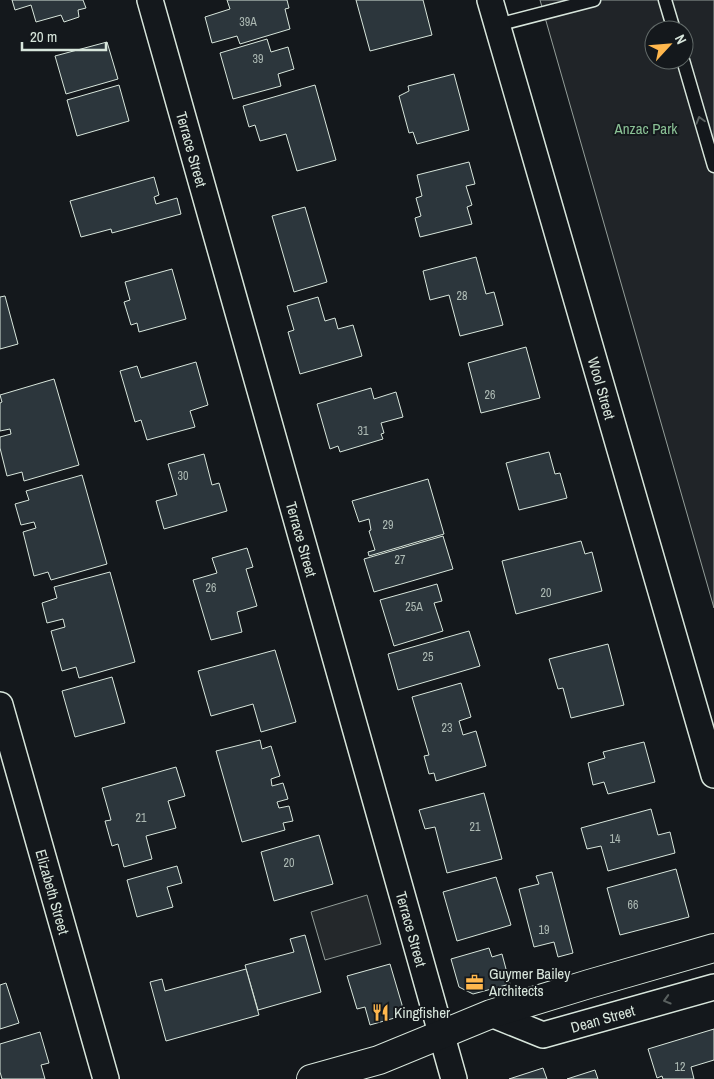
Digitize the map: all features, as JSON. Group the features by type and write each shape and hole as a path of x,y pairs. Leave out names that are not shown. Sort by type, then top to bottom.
{"street":[{"name":"Terrace Street","path":"150,0 454,1079"},
{"name":"Wool Street","path":"490,0 714,775"},
{"name":"Elizabeth Street","path":"0,705 6,744 106,1079"},
{"path":"311,1079 379,1060 491,1014 714,948"},
{"name":"Dean Street","path":"491,1014 543,1035 714,987"}],"lane":[{"path":"497,25 594,0"},
{"path":"666,0 671,20"},
{"path":"686,70 714,166"}],"green space":[{"name":"Anzac Park","path":"540,0 714,0 714,608"}],"shaded area":[{"path":"367,895 381,944 325,960 311,912"}],"building":[{"path":"12,0 83,0 86,8 78,10 79,17 64,22 61,15 36,22 31,5 15,10"},
{"path":"227,0 287,0 289,8 285,9 290,29 240,44 237,36 212,43 205,17 230,9"},
{"path":"356,0 423,0 432,35 370,51"},
{"path":"267,39 271,52 288,47 294,69 278,74 281,86 233,99 220,53"},
{"path":"107,42 118,79 66,94 55,56"},
{"path":"454,74 469,130 417,144 413,132 409,133 399,96 409,91 408,86"},
{"path":"119,85 129,121 77,136 67,100"},
{"path":"315,85 336,160 297,171 286,134 260,141 255,125 249,127 243,106"},
{"path":"469,162 475,184 466,186 472,205 467,207 472,224 420,237 415,218 421,216 416,198 422,196 417,175"},
{"path":"154,177 159,195 154,197 156,204 177,198 181,214 112,233 111,229 81,237 70,201"},
{"path":"305,207 327,282 294,292 272,216"},
{"path":"476,257 486,294 494,292 503,325 460,336 449,295 430,300 423,271"},
{"path":"172,269 186,319 139,332 137,323 131,325 124,302 130,300 125,282"},
{"path":"5,296 18,344 0,349 0,297"},
{"path":"318,297 325,321 335,318 338,329 353,325 362,356 300,374 288,332 294,330 287,306"},
{"path":"526,347 540,398 481,413 468,363"},
{"path":"196,362 208,405 190,411 195,427 147,440 141,420 135,422 120,371 137,366 141,378"},
{"path":"54,379 79,465 24,481 22,472 7,476 0,448 0,437 11,434 10,429 0,431 0,403 2,402 0,395"},
{"path":"371,388 374,399 396,392 403,417 381,423 384,433 381,434 383,439 340,452 338,446 330,449 317,404"},
{"path":"549,452 555,474 560,473 567,498 519,510 506,463"},
{"path":"204,454 212,485 219,483 227,511 164,529 156,501 177,495 168,464"},
{"path":"82,475 107,564 51,580 48,572 34,576 23,532 36,528 34,522 21,525 15,504 29,500 26,491"},
{"path":"428,479 444,534 369,556 368,552 375,550 369,531 371,530 369,519 359,522 352,501"},
{"path":"443,536 453,569 374,592 364,559"},
{"path":"581,541 585,554 592,552 602,591 516,614 502,561"},
{"path":"247,548 253,567 246,569 257,606 237,612 242,632 211,640 193,580 217,573 212,558"},
{"path":"110,572 135,662 79,678 76,667 62,671 51,631 65,627 63,619 47,623 42,603 57,598 54,587"},
{"path":"437,584 442,601 434,603 443,631 394,646 380,600"},
{"path":"469,631 480,666 398,690 388,654"},
{"path":"608,644 624,705 571,718 563,688 558,689 549,659"},
{"path":"275,650 296,722 261,732 253,704 211,716 198,671"},
{"path":"112,677 125,723 75,737 62,691"},
{"path":"461,683 471,717 459,721 463,735 476,731 486,766 436,781 434,773 429,774 424,756 429,755 412,697"},
{"path":"260,740 262,749 271,746 280,776 271,779 272,786 283,783 288,799 277,802 279,808 289,806 293,821 283,823 285,830 242,842 216,751"},
{"path":"644,742 655,782 608,794 604,782 593,785 588,763 605,758 603,752"},
{"path":"176,767 185,796 168,801 176,828 146,836 152,859 124,867 118,844 112,846 105,821 111,820 102,788"},
{"path":"484,793 502,859 447,873 435,827 425,829 419,810"},
{"path":"651,809 658,835 670,832 675,853 608,871 601,846 587,849 581,828"},
{"path":"319,835 333,884 274,901 261,852"},
{"path":"177,866 182,883 167,887 173,907 137,917 127,880"},
{"path":"676,869 689,917 620,935 607,888"},
{"path":"552,872 573,953 558,957 554,942 534,947 519,889 539,884 536,876"},
{"path":"496,877 511,925 457,941 443,892"},
{"path":"305,935 321,992 258,1010 245,965 294,952 290,939"},
{"path":"489,948 492,957 502,954 510,984 473,994 459,987 451,959"},
{"path":"390,964 405,1015 370,1025 365,1007 357,1009 347,976"},
{"path":"246,969 259,1015 166,1041 150,982 162,979 165,991"},
{"path":"6,983 19,1023 0,1029 0,985"},
{"path":"714,1029 714,1060 691,1067 694,1079 663,1079 662,1076 657,1078 648,1049"},
{"path":"40,1032 49,1063 41,1065 45,1079 2,1079 0,1072 0,1044"},
{"path":"543,1068 547,1079 509,1079"},
{"path":"595,1070 598,1079 567,1079"}],"place":[{"name":"Guymer Bailey Architects","path":"475,982"},
{"name":"Kingfisher","path":"380,1012"}]}
